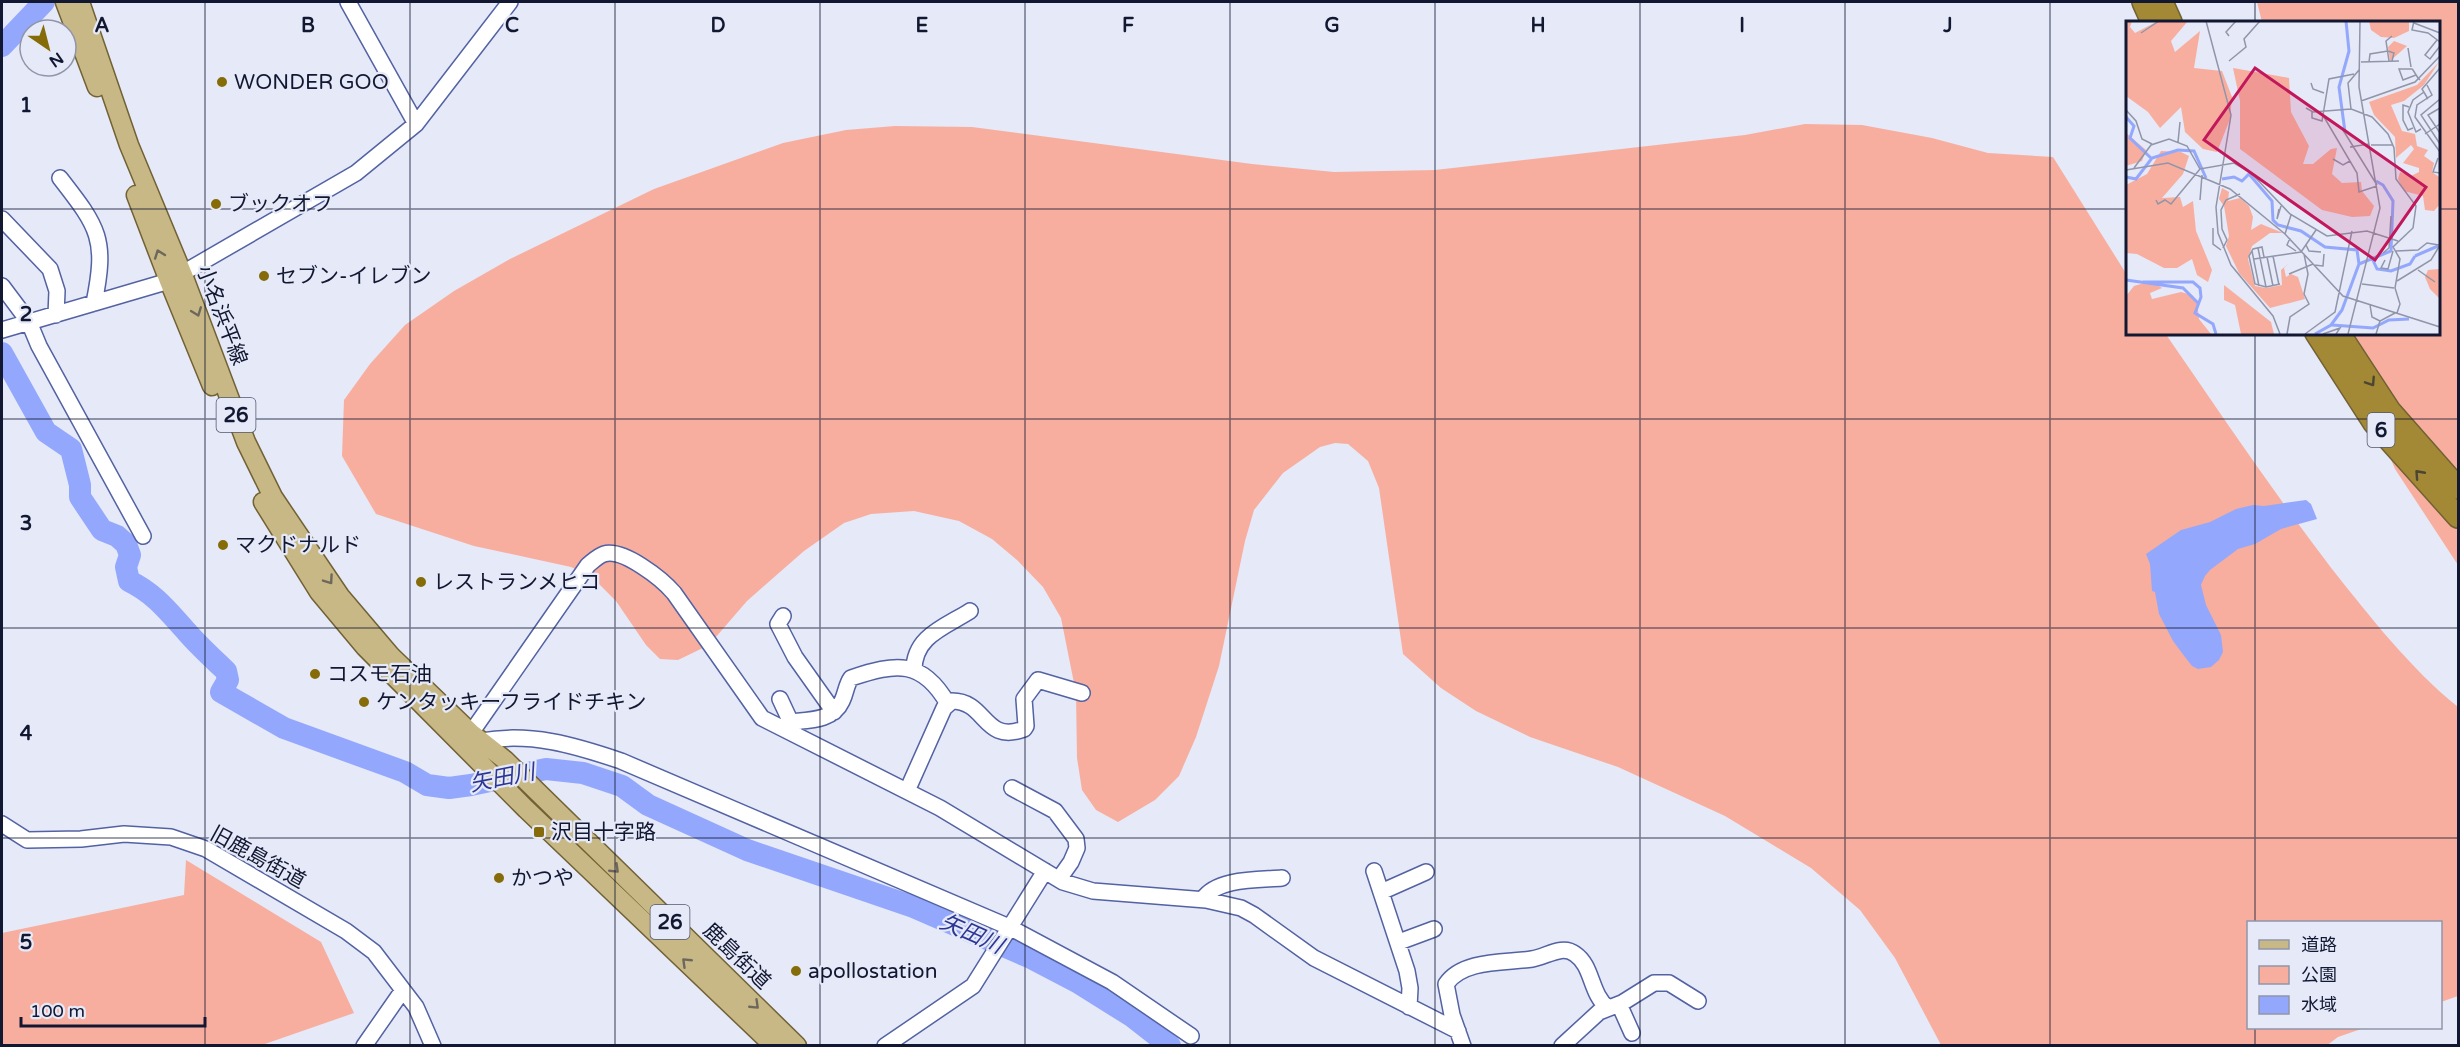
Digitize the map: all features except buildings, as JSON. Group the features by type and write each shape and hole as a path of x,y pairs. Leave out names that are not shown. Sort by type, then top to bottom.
{"highway":[{"path":"2143,2 2163,16"},
{"name":"6","path":"2317,334 2374,423 2458,517"},
{"name":"6","path":"2341,334 2390,411 2458,488"}],"main road":[{"name":"小名浜平線","path":"65,2 176,278 246,442 279,506 340,596 391,656 476,744 519,801 774,1046"},
{"name":"小名浜平線","path":"80,2 176,278 254,486 285,540 319,592 365,647 476,744 505,760 542,799"},
{"name":"鹿島街道","path":"542,799 797,1046"}],"street":[{"path":"348,2 416,124"},
{"path":"2,330 176,278 356,173 416,124 510,2"},
{"path":"60,178 89,218 101,247 101,267 94,303"},
{"path":"2,219 50,269 57,291 56,315"},
{"path":"2,286 143,536"},
{"path":"476,744 588,565 605,553 624,556 667,585 758,714 793,728 940,808 1052,875 1093,891 1203,899 1235,906 1254,915 1314,958 1409,1007 1461,1038"},
{"path":"914,670 914,657 921,645 930,636 970,611"},
{"path":"783,616 778,624 782,633 795,657 834,712"},
{"path":"793,728 834,712 842,701 850,678 904,666 934,682 948,704"},
{"path":"908,791 948,704 957,701 977,710 990,727 997,731 1022,731 1026,726 1024,699 1038,680 1082,693"},
{"path":"780,699 793,728"},
{"path":"476,744 510,738 559,742 602,755 1009,927 1112,982 1191,1036"},
{"path":"885,1046 973,986 1009,927 1052,875 1071,862 1077,848 1076,839 1055,811 1012,788"},
{"name":"旧鹿島街道","path":"2,824 27,840 81,839 123,834 171,837 206,849 346,931 374,952 416,1007 433,1046"},
{"path":"1374,871 1399,942 1410,988 1409,1007"},
{"path":"1381,891 1426,872"},
{"path":"1203,899 1208,892 1226,885 1282,878"},
{"path":"1399,942 1434,929"},
{"path":"1461,1038 1447,991 1446,984 1450,979 1487,963 1543,957 1561,949 1575,953 1581,959 1596,997 1613,1006 1632,1034"},
{"path":"1562,1046 1599,1012 1613,1006 1657,976 1698,1001"},
{"path":"364,1046 403,990"}],"green space":[{"path":"2257,2 2458,2 2458,565 2395,469 2356,378 2345,334 2439,334 2439,21 2262,21"},
{"path":"1805,124 1862,125 1932,138 1988,153 2053,157 2126,273 2126,334 2166,334 2268,482 2332,569 2407,659 2458,707 2458,996 2442,1002 2442,921 2247,921 2247,1029 2361,1029 2338,1037 2326,1046 1941,1045 1895,958 1860,910 1811,868 1725,816 1618,767 1530,737 1476,711 1441,688 1403,654 1379,488 1368,461 1348,444 1335,443 1320,447 1283,473 1254,510 1245,541 1219,666 1196,737 1179,776 1155,800 1118,822 1096,810 1082,790 1077,758 1076,693 1061,618 1043,587 1017,560 992,539 959,521 914,511 871,514 844,523 804,551 747,601 709,645 678,660 660,659 646,645 616,601 591,576 571,567 474,546 376,514 342,456 344,400 370,364 405,325 454,291 510,259 654,189 783,143 846,130 895,126 972,127 1252,164 1334,172 1435,170 1745,135"},
{"path":"186,860 321,942 354,1013 262,1045 2,1045 2,933 184,895"}],"water":[{"path":"2306,500 2311,504 2317,519 2281,529 2255,544 2238,549 2205,576 2201,585 2206,605 2221,635 2223,652 2219,660 2211,667 2198,669 2192,666 2173,641 2159,614 2155,592 2152,591 2150,564 2146,554 2181,530 2210,522 2236,509"}],"waterway":[{"name":"矢田川","path":"2,46 44,2"},
{"name":"矢田川","path":"2,353 46,432 71,449 80,485 80,497 102,530 117,536 126,544 130,555 126,567 129,581 160,603 226,671 228,680 221,692 284,728 405,772 427,785 449,788 546,769 583,773 622,786 648,805 747,850 911,906 1031,958 1077,982 1133,1017 1170,1046"}],"place":[{"name":"WONDER GOO","path":"222,82"},
{"name":"ブックオフ","path":"216,204"},
{"name":"セブン-イレブン","path":"264,276"},
{"name":"マクドナルド","path":"223,545"},
{"name":"レストランメヒコ","path":"421,582"},
{"name":"コスモ石油","path":"315,674"},
{"name":"ケンタッキーフライドチキン","path":"364,702"},
{"name":"沢目十字路","path":"539,832"},
{"name":"かつや","path":"499,878"},
{"name":"apollostation","path":"796,971"}]}
